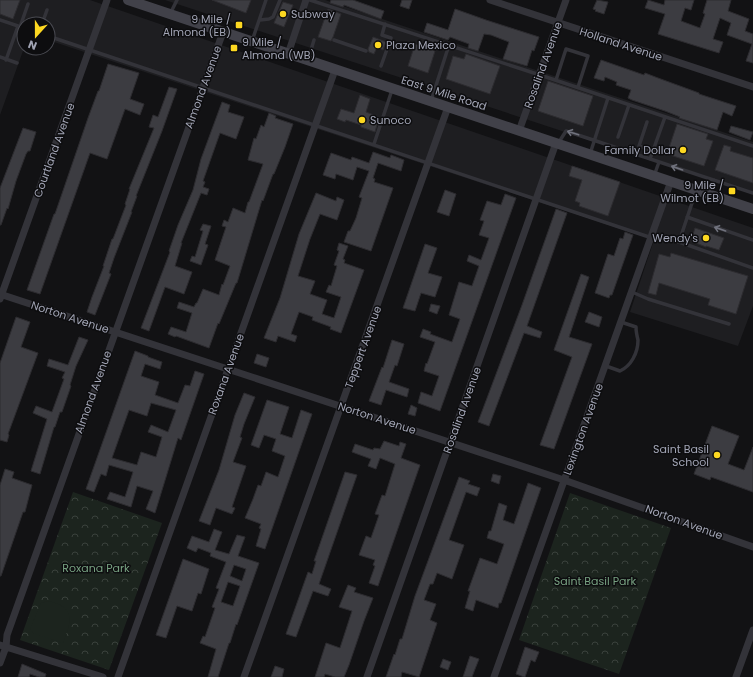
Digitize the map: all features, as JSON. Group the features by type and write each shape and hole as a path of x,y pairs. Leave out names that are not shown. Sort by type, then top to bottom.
{"main road":[{"name":"East 9 Mile Road","path":"133,1 170,15 753,209"}],"street":[{"name":"Courtland Avenue","path":"1,296 107,0"},
{"path":"288,54 306,0"},
{"name":"Holland Avenue","path":"490,0 753,88"},
{"name":"Rosalind Avenue","path":"519,131 566,0"},
{"name":"Almond Avenue","path":"0,663 3,646 223,32"},
{"name":"Roxana Avenue","path":"118,677 335,70"},
{"name":"Teppert Avenue","path":"244,677 448,107"},
{"name":"Rosalind Avenue","path":"367,677 557,143"},
{"name":"Lexington Avenue","path":"494,677 622,322 671,181"},
{"name":"Norton Avenue","path":"1,296 228,368 564,480 753,547"},
{"path":"736,677 753,630"},
{"path":"3,646 104,677"}],"lane":[{"path":"170,15 177,0"},
{"path":"252,42 266,0"},
{"path":"260,20 273,17 280,0"},
{"path":"310,0 353,16 385,24 753,146"},
{"path":"24,16 28,4"},
{"path":"45,16 47,10"},
{"path":"0,20 16,25"},
{"path":"381,66 391,38 382,36 385,24"},
{"path":"6,60 16,38"},
{"path":"56,39 537,199 679,242 753,268"},
{"path":"308,61 314,40"},
{"path":"334,40 366,51"},
{"path":"431,102 449,45"},
{"path":"556,80 566,49 588,56 578,87"},
{"path":"0,57 17,63"},
{"path":"374,144 392,89"},
{"path":"590,154 608,98"},
{"path":"618,137 629,105"},
{"path":"650,159 665,117"},
{"path":"647,122 639,146 653,151"},
{"path":"557,143 566,130 753,193"},
{"path":"654,176 659,162"},
{"path":"710,194 714,180"},
{"path":"679,242 697,190"},
{"path":"687,217 753,240"},
{"path":"632,292 648,299 729,324"},
{"path":"606,366 620,371 627,368 632,360 638,340 636,327 622,322"}],"shaded area":[{"path":"0,0 90,0 753,228 753,306 738,346 630,312 654,240 56,43 56,16 16,16 16,56 21,56 0,115"},
{"path":"165,0 325,0 753,142 753,194"}],"green space":[{"name":"Roxana Park","path":"73,492 162,523 109,670 20,640"},
{"name":"Saint Basil Park","path":"570,493 671,528 619,674 519,640"},
{"path":"48,601 64,607 68,611 69,622 63,643 33,633 30,629 41,603"}],"building":[{"path":"0,0 20,0 13,19 0,14"},
{"path":"212,0 251,0 246,13"},
{"path":"331,0 353,0 384,11 381,19 344,5 343,7 330,3"},
{"path":"402,0 412,0 409,9 400,6"},
{"path":"597,0 608,2 604,14 593,9"},
{"path":"648,0 664,5 665,0 694,0 691,10 685,8 681,21 700,28 705,14 703,13 707,0 731,0 728,11 749,19 745,31 753,34 753,63 746,61 752,44 727,35 731,23 720,18 713,39 723,42 719,53 658,34 665,14 645,8"},
{"name":"Subway","path":"283,2 293,5 284,27 274,23"},
{"path":"328,9 341,14 331,41 318,37"},
{"path":"455,9 539,37 534,51 532,50 527,66 503,59 509,42 491,35 484,34 478,51 468,48 469,44 450,37 448,40 424,32 427,23 448,30"},
{"name":"Plaza Mexico","path":"373,37 386,42 383,50 377,47 374,54 369,52 368,49"},
{"path":"415,44 435,51 428,73 408,66"},
{"path":"466,54 500,66 490,94 446,79 453,56 464,59"},
{"path":"601,60 644,75 645,73 699,94 736,106 732,116 723,112 717,130 679,118 680,117 628,98 631,90 616,85 617,82 605,77 604,81 594,78"},
{"path":"108,64 139,73 130,99 144,104 140,115 125,109 107,159 90,153 40,294 27,290 55,214"},
{"path":"548,81 593,96 583,126 538,111"},
{"path":"169,87 177,89 136,196 132,212 109,273 111,274 95,315 87,312 112,239 126,205 129,189 154,128 149,127 153,115 158,117"},
{"path":"360,95 370,99 366,112 379,117 375,132 361,127 361,125 346,120 345,122 337,119 341,109 354,113"},
{"path":"222,102 230,105 228,112 244,117 236,139 220,133 203,181 205,182 203,187 209,189 207,195 201,193 181,243 175,266 192,272 184,294 165,287 149,331 141,328 170,252 169,251 178,225 193,190 201,159"},
{"path":"269,113 276,116 275,118 293,124 263,201 262,200 237,283 219,324 218,323 209,348 168,334 171,327 186,332 192,313 177,308 179,302 194,307 203,289 219,295 230,266 215,260 226,227 222,226 224,220 228,222 233,208 245,213 263,164 248,160 254,138 256,139 261,125 264,127"},
{"path":"677,124 708,134 706,139 713,141 704,166 667,154"},
{"path":"731,126 753,132 750,140 729,132"},
{"path":"23,128 36,132 30,151 26,154 16,181 8,209 7,208 0,225 0,188"},
{"path":"724,145 731,147 730,151 753,158 753,183 715,170"},
{"path":"373,152 390,158 391,155 404,160 401,171 378,163 373,178 375,179 374,182 393,188 371,251 344,242 348,231 350,231 356,218 362,198 359,197 369,171 357,167 353,180 336,174 335,179 323,175 331,153 351,160 352,157 369,163"},
{"path":"572,166 620,182 608,216 579,206 580,203 575,201 582,180 569,176"},
{"path":"445,190 456,194 449,216 437,212"},
{"path":"316,193 336,201 337,197 344,200 337,220 320,214 298,276 315,281 310,294 327,300 322,314 334,318 341,297 326,292 329,285 331,286 337,266 334,265 339,251 337,250 339,243 348,246 343,259 345,260 344,263 364,270 341,333 330,329 331,327 312,320 313,317 299,312 291,334 297,336 295,342 278,336 276,342 264,338 280,298 299,234"},
{"path":"505,194 516,198 440,411 418,403 421,392 432,396 439,376 424,371 435,342 420,337 423,329 431,332 430,334 452,342 460,319 449,315 459,282 472,286 479,266 467,261 469,255 481,260 489,238 479,235 484,221 480,220 487,201 501,205"},
{"path":"556,209 567,213 527,326 542,332 540,338 524,333 489,426 478,422"},
{"path":"203,224 211,226 205,244 208,245 201,265 190,261 192,256 195,257 203,231 200,230"},
{"path":"695,228 724,238 719,250 691,241"},
{"path":"625,232 633,235 612,295 610,295 609,298 595,293 608,254 614,256 620,238 623,239"},
{"path":"425,244 437,248 428,273 442,277 435,297 421,293 415,311 403,308"},
{"path":"671,253 748,276 736,314 708,305 710,299 659,283 656,295 648,293 659,254 670,257"},
{"path":"581,274 589,277 569,337 592,344 554,449 540,445 572,357 554,350"},
{"path":"431,304 440,306 437,314 429,311"},
{"path":"589,312 602,317 599,327 585,322"},
{"path":"16,317 30,322 21,347 38,353 8,434 7,442 0,440 0,363"},
{"path":"79,337 88,340 76,366 62,412 60,412 54,427 40,474 31,471 47,419 33,413 36,406 52,412 64,379 62,378 65,372 47,366 49,359 68,365"},
{"path":"392,340 404,344 397,366 395,365 389,382 409,389 407,397 386,390 381,405 369,401 382,367 383,368"},
{"path":"135,351 162,362 160,369 145,364 141,376 159,382 155,395 178,403 185,385 190,386 195,371 204,374 181,440 178,438 155,513 146,509 153,491 137,486 131,507 107,499 110,492 125,497 133,472 109,465 106,476 101,474 94,492 86,489","holes":["151,403 176,410 168,432 151,425 148,432 162,437 156,457 141,452 137,465 112,458 129,410 147,416"]},
{"path":"257,354 269,358 266,367 254,363"},
{"path":"244,393 255,397 244,424 240,437 242,438 233,462 246,466 232,507 235,508 232,514 216,508 210,525 199,521 219,470 235,415"},
{"path":"267,400 289,407 280,434 292,438 301,410 312,414 265,549 256,546 261,524 245,518 258,485 261,486 266,472 278,477 285,456 272,451 276,439 264,435 259,448 251,445"},
{"path":"411,405 417,408 415,416 408,414"},
{"name":"Saint Basil School","path":"712,426 739,436 728,464 744,470 753,447 753,492 711,477 710,480 694,474"},
{"path":"384,441 399,446 400,442 406,444 401,458 420,465 378,586 369,583 375,566 373,565 375,560 359,555 366,536 371,538 379,515 375,514 382,495 385,496 395,464 380,458 376,469 368,466 371,459 352,452 355,444 373,450 374,448 380,449"},
{"path":"5,469 14,472 12,478 32,485 25,512 23,512 0,576 0,485"},
{"path":"345,472 357,475 319,584 331,589 328,596 313,591 296,637 286,634 308,572 312,574 316,561 314,561"},
{"path":"493,474 501,476 499,484 491,481"},
{"path":"459,477 470,481 468,484 480,488 477,496 466,492 449,540 464,545 452,579 437,573 433,584 430,584 424,600 436,604 430,620 437,623 419,677 402,672 401,677 386,677 400,639 402,639 415,596"},
{"path":"528,483 541,488 501,603 499,603 498,608 476,600 473,611 465,608 470,591 468,591 480,558 497,564 504,544 487,538 489,531 491,531 499,503 507,506 503,520 514,524"},
{"path":"214,529 222,532 215,550 229,554 237,535 245,537 238,556 259,563 218,677 208,677 216,649 200,643 203,636 205,637 215,608 212,607 219,589 216,588 226,562 210,556 211,553 198,548 196,552 187,548 192,536 209,542","holes":["234,565 246,569 242,581 230,576","228,582 240,586 233,606 221,602"]},
{"path":"183,559 209,569 201,594 198,593 192,611 177,606 166,638 156,635"},
{"path":"348,585 356,588 354,592 373,598 349,665 344,677 335,677 325,674 324,677 315,677 326,643 340,648 352,611 339,607"},
{"path":"525,647 539,652 535,662 531,660 524,677 516,674"},
{"path":"470,656 479,659 472,677 463,677"},
{"path":"443,659 451,662 448,670 440,667"},
{"path":"22,664 46,674 45,677 30,674 29,677 18,677"},
{"path":"275,666 284,669 282,677 271,677"}],"place":[{"name":"Subway","path":"283,14"},
{"name":"9 Mile / Almond (EB)","path":"239,25"},
{"name":"Plaza Mexico","path":"378,45"},
{"name":"9 Mile / Almond (WB)","path":"234,48"},
{"name":"Sunoco","path":"362,120"},
{"name":"Family Dollar","path":"683,150"},
{"name":"9 Mile / Wilmot (EB)","path":"732,191"},
{"name":"Wendy's","path":"706,238"},
{"name":"Saint Basil School","path":"717,455"}]}
